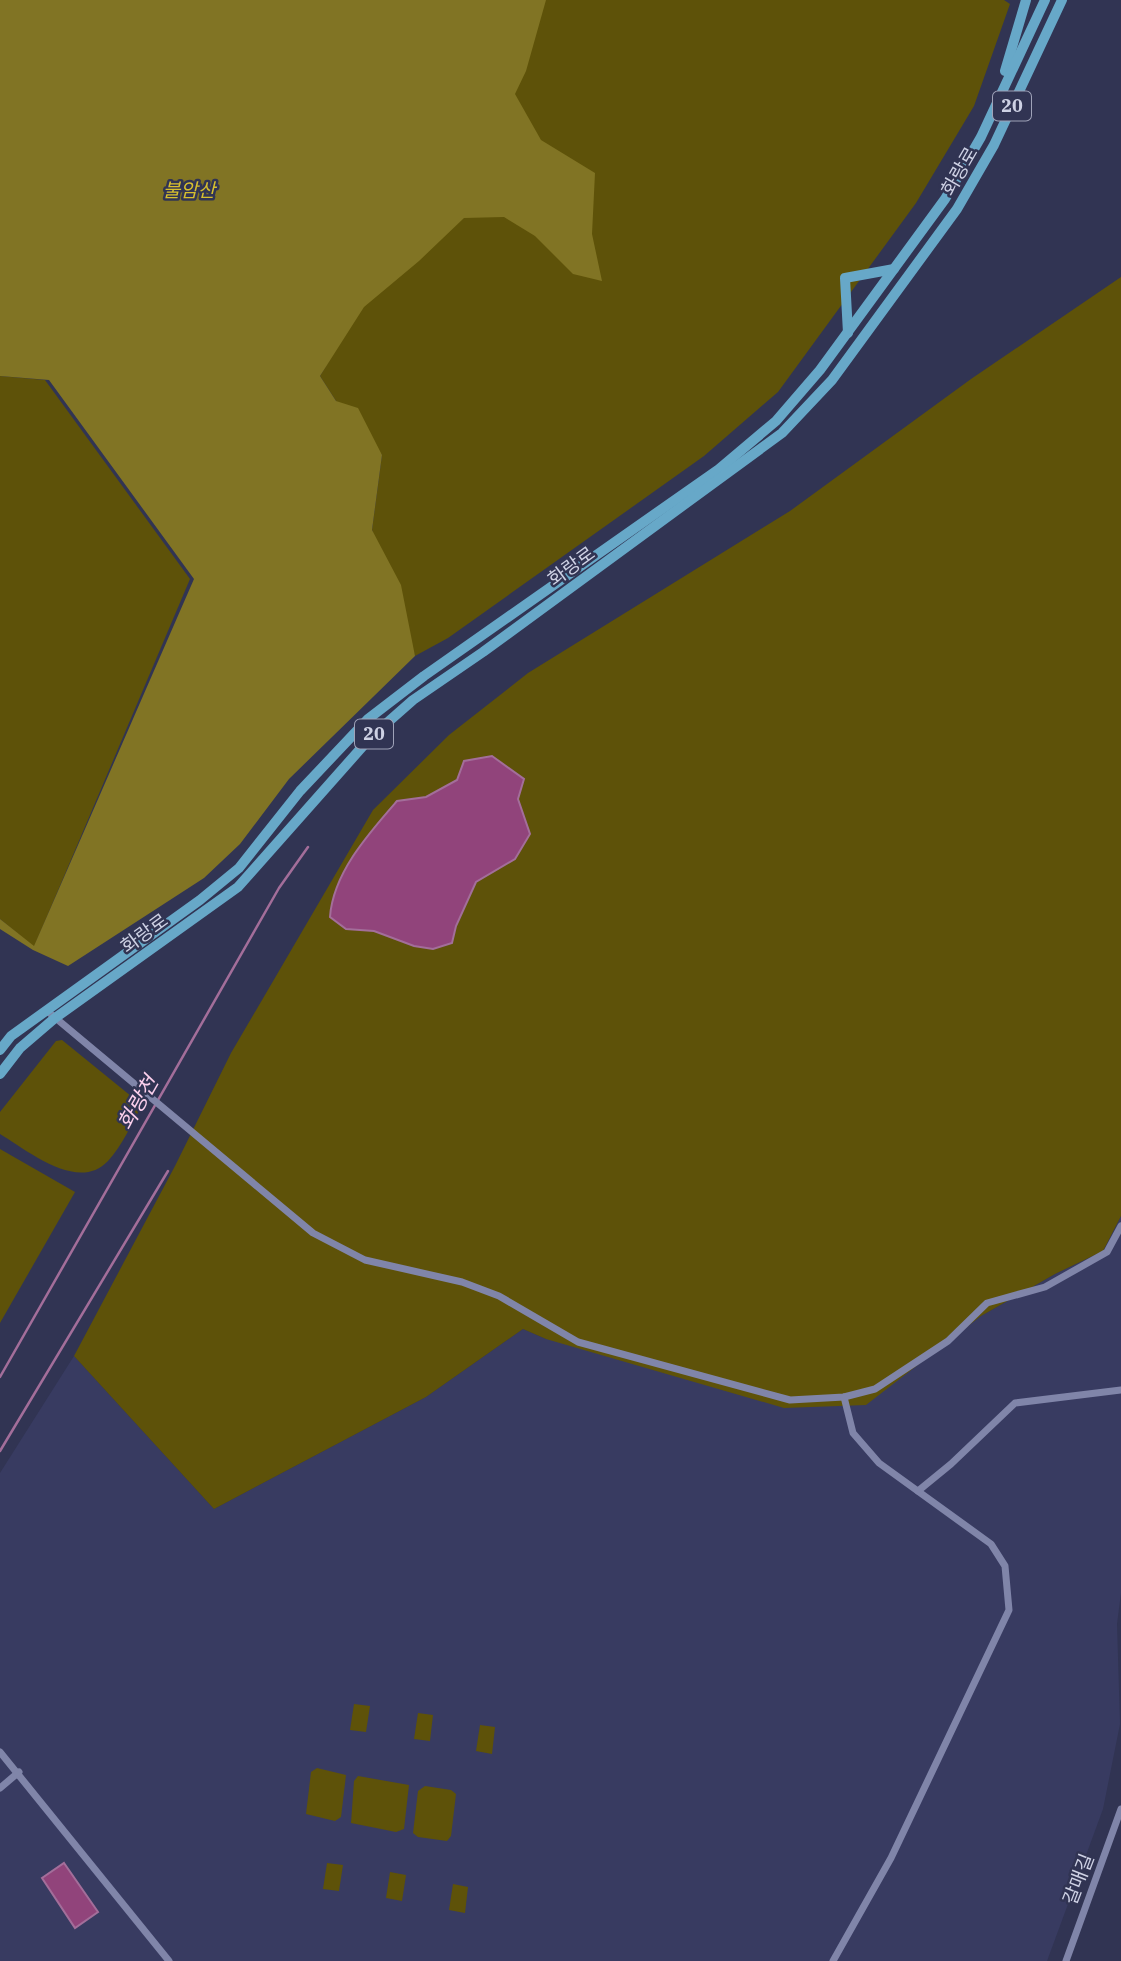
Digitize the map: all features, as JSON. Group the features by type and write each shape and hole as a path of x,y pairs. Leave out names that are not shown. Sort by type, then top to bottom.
{"main road":[{"path":"995,106 1026,0"},
{"name":"화랑로","path":"0,1074 50,1014 200,901 239,868 300,791 368,719 424,676 719,469 776,421 849,331 921,233 963,169 1045,0"},
{"name":"화랑로","path":"0,1050 10,1036 50,1014 238,887 372,737 413,700 739,467 782,433 832,380 909,276 977,176 1062,0"},
{"path":"909,276 904,277 903,274 921,250 921,233"},
{"path":"832,380 833,371 860,335 858,330 849,331 845,278 894,270"}],"street":[{"path":"50,1014 313,1233 365,1260 462,1282 499,1296 578,1342 790,1400 844,1397 875,1389 948,1341 987,1303 1045,1287 1107,1252 1121,1226"},
{"path":"918,1491 951,1464 1015,1403 1121,1390"},
{"path":"833,1961 891,1858 1009,1611 1005,1566 991,1544 879,1463 853,1433 844,1397"},
{"path":"0,1752 19,1772 169,1961"},
{"path":"0,1788 19,1772"},
{"name":"갈매길","path":"1066,1961 1121,1809"}],"shaded area":[{"path":"542,0 1004,0 1010,4 974,106 916,203 778,392 704,456 448,638 415,656 372,530 382,455 336,401 320,376"},
{"path":"1121,277 1121,1216 1103,1251 1055,1274 981,1316 866,1405 784,1408 546,1339 523,1329 426,1397 214,1509 74,1356 175,1166 231,1053 373,810 449,735 528,673 790,511 971,379"},
{"path":"0,376 45,380 190,579 34,947 0,919"},
{"path":"492,756 524,779 518,799 530,834 515,859 476,882 456,926 452,943 433,949 414,946 374,931 346,929 330,917 345,869 364,840 397,801 426,797 457,780 464,761"},
{"path":"62,1040 142,1105 108,1161 96,1170 82,1173 53,1166 0,1134 0,1112 56,1041"},
{"path":"0,1149 75,1192 0,1323"},
{"path":"1121,1216 1121,1593 1117,1624 1120,1724 1103,1809 1047,1961 0,1961 0,1473 74,1356 214,1509 426,1397 523,1329 546,1339 943,1343 981,1316 1055,1274 1103,1251"},
{"path":"354,1704 370,1706 366,1732 350,1730"},
{"path":"418,1713 433,1715 430,1741 414,1739"},
{"path":"480,1725 495,1727 492,1754 476,1751"},
{"path":"317,1768 346,1775 341,1817 335,1821 306,1814 311,1772"},
{"path":"358,1776 409,1785 404,1829 396,1832 351,1823 354,1781"},
{"path":"425,1786 451,1790 456,1794 451,1836 447,1841 418,1837 413,1833 418,1791"},
{"path":"64,1863 98,1912 75,1928 42,1878"},
{"path":"327,1863 343,1865 339,1891 323,1889"},
{"path":"390,1872 406,1875 402,1901 386,1898"},
{"path":"453,1884 468,1887 465,1913 449,1910"}],"green space":[{"name":"불암산","path":"0,0 546,0 526,71 515,94 541,140 595,173 592,234 602,281 573,274 535,236 504,217 464,218 419,261 364,307 320,376 336,401 358,408 382,455 372,530 401,585 415,656 289,779 240,844 204,878 68,966 33,950 0,929 0,919 34,946 194,579 49,380 0,376"}],"waterway":[{"name":"화랑천","path":"0,1377 279,888 308,847"},
{"path":"0,1451 168,1171"}]}
